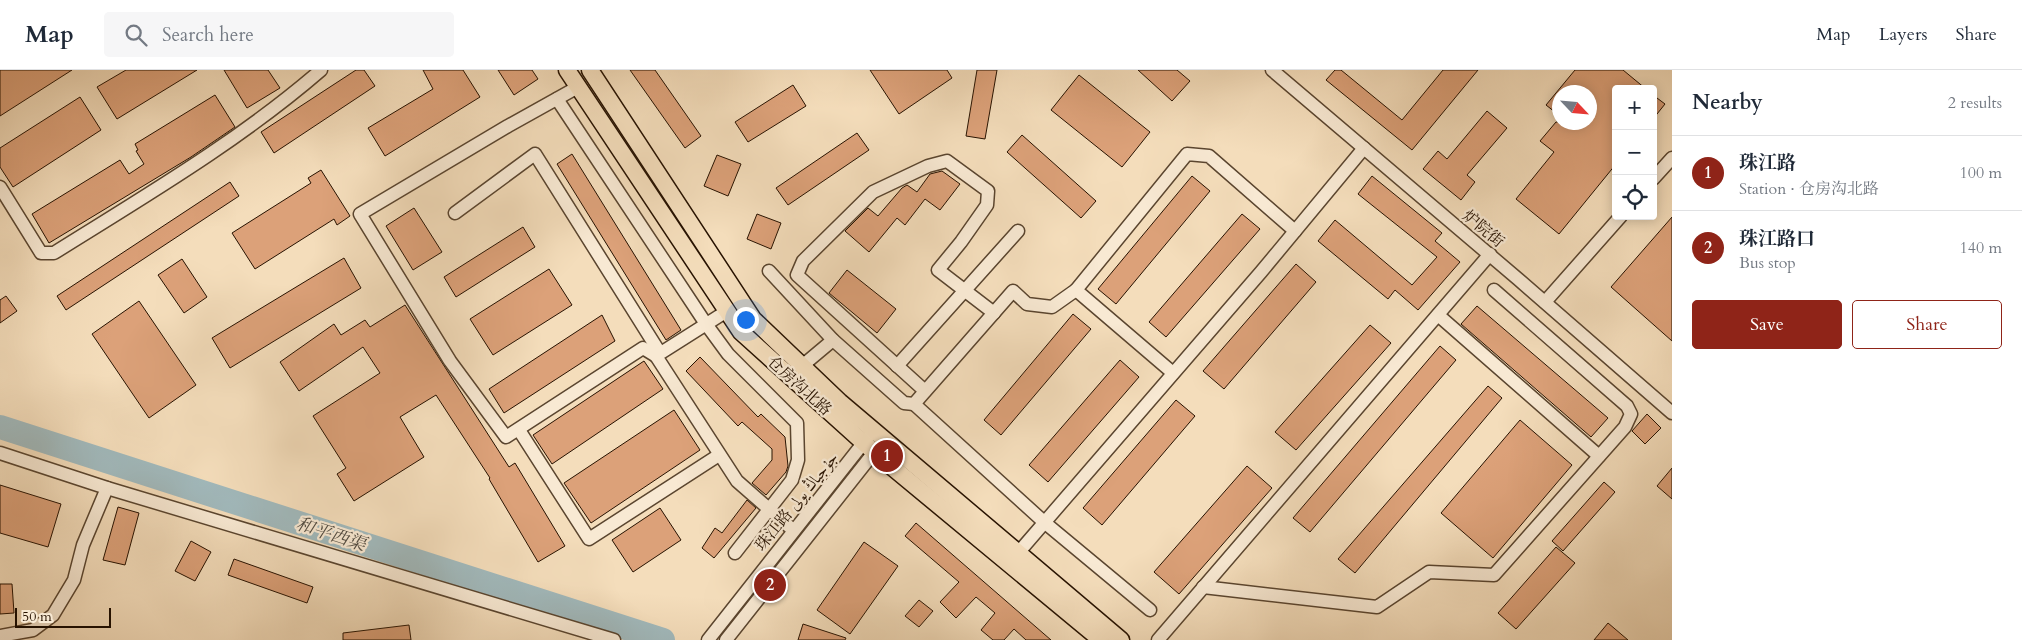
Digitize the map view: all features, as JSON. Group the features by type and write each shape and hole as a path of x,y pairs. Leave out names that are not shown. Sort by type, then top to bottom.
{"main road":[{"name":"仓房沟北路","path":"566,70 741,332 874,441 1018,553 1121,640"},
{"name":"仓房沟北路","path":"590,70 753,319 840,402 874,441 1101,640"}],"street":[{"path":"0,187 41,253 54,253 208,156 290,96 321,70"},
{"name":"炉院街","path":"1272,70 1490,254 1672,413"},
{"path":"578,87 360,214 450,361 506,437 643,348 658,355"},
{"path":"557,99 706,324 728,354 797,422 798,460 792,480 735,553"},
{"path":"1018,553 1364,148"},
{"path":"456,213 535,154 719,455 737,481 793,530"},
{"path":"914,404 1013,291 1027,304 1052,307 1076,290 1187,154 1209,156 1295,231"},
{"path":"1657,175 1672,158"},
{"path":"925,391 798,275 803,261 873,192 928,166 947,161 988,191 987,204 961,242 938,270 994,313"},
{"path":"1545,302 1617,220"},
{"path":"898,366 1018,231"},
{"path":"1158,640 1490,254"},
{"path":"769,271 833,340 904,403 914,404 1044,522 1150,610"},
{"path":"1076,290 1173,373"},
{"path":"1203,588 1377,607 1429,572 1494,575 1625,427 1631,414 1627,406 1494,290"},
{"path":"658,355 727,311"},
{"path":"1438,315 1599,456"},
{"path":"802,366 833,340"},
{"path":"519,430 589,539 719,455"},
{"name":"珠江路 جۇجياڭ يولى","path":"708,640 793,530 874,441"},
{"name":"珠江路 جۇجياڭ يولى","path":"726,640 874,441"},
{"path":"0,453 107,488 614,640"},
{"path":"0,636 30,635 53,615 74,580 82,546 107,488"}],"building":[{"path":"0,70 72,70 0,116"},
{"path":"126,70 197,70 117,119 97,87"},
{"path":"224,70 268,70 280,88 247,108"},
{"path":"356,70 364,70 375,86 274,153 261,132"},
{"path":"423,70 463,70 480,97 385,156 368,128 433,89"},
{"path":"498,70 532,70 538,79 514,95"},
{"path":"630,70 655,70 701,136 685,148"},
{"path":"870,70 947,70 952,78 899,114"},
{"path":"977,70 997,70 985,139 966,136"},
{"path":"1138,70 1177,70 1190,81 1172,101"},
{"path":"1335,70 1341,70 1402,120 1443,70 1478,70 1412,150 1326,80"},
{"path":"1575,70 1623,70 1641,85 1612,85 1612,169 1559,234 1516,199 1554,152 1540,141 1552,127 1552,130 1597,130 1597,85 1563,85"},
{"path":"1079,75 1150,132 1122,167 1051,110"},
{"path":"793,85 806,106 748,142 735,122"},
{"path":"215,95 235,127 191,157 49,243 32,214 120,160 129,174 144,164 136,151 138,150 135,144"},
{"path":"80,97 101,130 13,187 0,167 0,148"},
{"path":"1552,98 1552,110 1546,105"},
{"path":"1657,98 1665,104 1657,114"},
{"path":"1487,111 1507,128 1467,175 1475,182 1461,200 1423,169 1438,151 1447,159"},
{"path":"857,133 869,150 788,205 776,188"},
{"path":"1022,135 1096,201 1081,218 1007,152"},
{"path":"572,154 681,330 666,340 557,164"},
{"path":"717,155 741,164 728,196 704,186"},
{"path":"321,170 350,216 337,225 334,219 255,269 232,233 311,183 308,178"},
{"path":"942,171 960,184 940,210 925,199 905,225 897,218 869,252 845,231 868,208 878,216 902,188 907,185 917,192 930,174"},
{"path":"1192,176 1210,191 1116,304 1098,289"},
{"path":"1372,176 1442,233 1435,241 1460,262 1418,310 1395,290 1388,299 1318,241 1335,220 1412,285 1437,257 1358,194"},
{"path":"230,182 239,196 66,310 57,296"},
{"path":"414,208 442,252 413,270 386,226"},
{"path":"757,214 781,223 771,249 747,239"},
{"path":"1242,214 1260,229 1166,337 1149,322"},
{"path":"1672,217 1672,341 1611,287"},
{"path":"523,227 535,247 456,297 444,277"},
{"path":"344,258 361,288 230,368 212,338"},
{"path":"182,259 207,297 184,313 158,275"},
{"path":"1296,264 1316,282 1224,389 1203,371"},
{"path":"549,269 572,305 493,355 470,319"},
{"path":"847,270 896,309 877,333 829,293"},
{"path":"6,296 17,311 0,323 0,300"},
{"path":"139,301 196,385 149,418 92,334"},
{"path":"405,305 509,467 515,463 565,546 538,562 490,478 436,395 400,417 424,457 354,501 337,474 346,468 313,416 380,373 363,347 299,391 280,362 334,324 341,335 365,320 370,327"},
{"path":"1477,306 1608,418 1591,437 1461,324"},
{"path":"1073,314 1091,329 1001,435 984,420"},
{"path":"602,315 615,341 504,413 489,389"},
{"path":"1370,325 1391,343 1296,450 1275,432"},
{"path":"1440,346 1456,360 1310,532 1293,518"},
{"path":"700,357 758,417 761,414 785,437 788,466 786,472 766,495 752,483 772,460 772,449 742,422 738,426 686,371"},
{"path":"1120,360 1139,377 1048,482 1029,465"},
{"path":"644,361 663,389 552,464 533,435"},
{"path":"1488,386 1502,398 1355,573 1338,559"},
{"path":"1176,400 1195,416 1102,525 1083,508"},
{"path":"674,410 700,450 591,523 564,483"},
{"path":"1647,414 1661,428 1645,444 1632,431"},
{"path":"1520,420 1572,465 1493,558 1441,513"},
{"path":"1247,466 1272,488 1179,594 1154,572"},
{"path":"1672,468 1672,499 1657,486"},
{"path":"1604,482 1615,492 1563,551 1552,541"},
{"path":"0,485 61,504 48,547 0,533"},
{"path":"747,500 756,508 714,558 702,548 715,528 722,533"},
{"path":"118,507 139,513 125,565 103,560"},
{"path":"660,508 681,540 633,572 612,540"},
{"path":"916,523 1051,640 1026,640 1014,629 1004,640 993,640 981,630 995,613 976,597 956,618 940,602 959,582 905,536"},
{"path":"191,541 211,552 195,581 175,571"},
{"path":"864,542 898,566 850,634 817,610"},
{"path":"1556,547 1575,563 1516,629 1498,613"},
{"path":"234,559 313,587 307,603 228,575"},
{"path":"0,584 12,584 14,613 0,614"},
{"path":"919,600 933,611 919,627 905,616"},
{"path":"1608,623 1628,640 1594,640"},
{"path":"803,624 846,638 845,640 798,640"},
{"path":"409,625 411,640 343,640 343,633"}],"waterway":[{"name":"和平西渠","path":"0,427 663,640"}],"place":[{"name":"珠江路","path":"887,456"},
{"name":"珠江路口","path":"770,585"}]}
